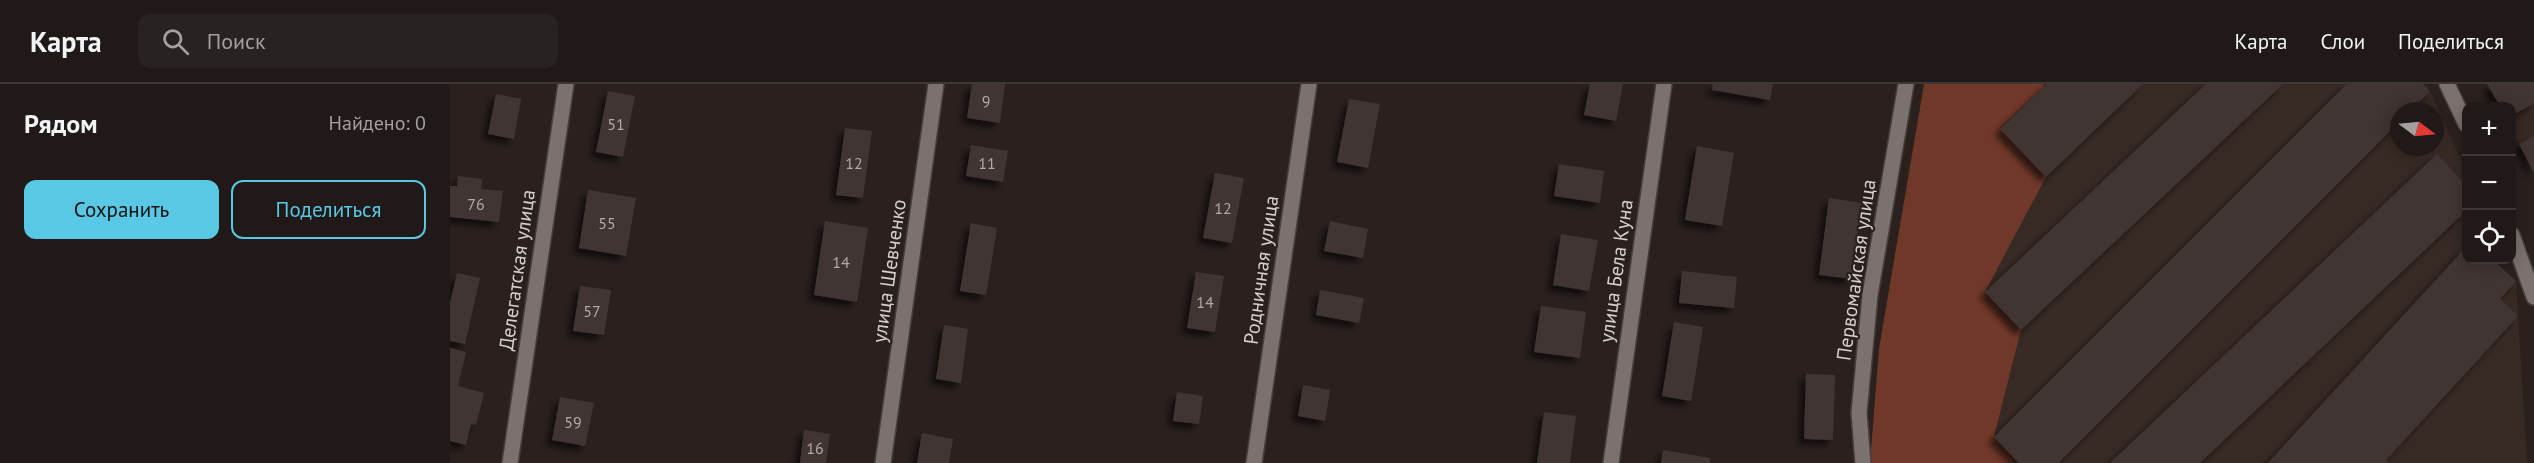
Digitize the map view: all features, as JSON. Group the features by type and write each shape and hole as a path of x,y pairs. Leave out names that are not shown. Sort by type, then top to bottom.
{"street":[{"name":"Делегатская улица","path":"510,463 566,84"},
{"name":"улица Шевченко","path":"883,463 936,84"},
{"name":"Родничная улица","path":"1254,463 1309,84"},
{"name":"улица Бела Куна","path":"1611,463 1664,84"},
{"name":"Первомайская улица","path":"1863,463 1859,413 1870,296 1906,84"},
{"path":"2447,84 2462,116"},
{"path":"2516,248 2534,297"}],"shaded area":[{"path":"1924,84 2044,84 2043,88 2000,128 2046,177 1985,292 2021,330 1994,437 2019,463 1870,463 1879,349"},
{"path":"2044,84 2423,84 2430,91 2435,102 2390,102 2390,156 2444,156 2444,122 2462,162 2462,264 2497,264 2516,281 2527,463 2019,463 1994,437 2021,330 1985,292 2046,177 2000,129 2043,88"},
{"path":"2487,84 2534,84 2534,173 2516,137 2516,102 2498,102"}],"building":[{"path":"972,84 1005,84 1000,123 967,118"},
{"path":"1590,84 1623,84 1616,121 1584,115"},
{"path":"1713,84 1773,84 1770,100 1712,90"},
{"path":"2047,84 2143,84 2046,177 2000,129"},
{"path":"2206,84 2283,84 2021,330 1985,292"},
{"path":"2347,84 2423,84 2430,91 2419,102 2390,102 2390,131 2058,463 2019,463 1994,437"},
{"path":"2487,84 2534,84 2534,103 2516,114 2516,102 2498,102"},
{"path":"608,91 635,96 623,157 596,152"},
{"path":"496,94 521,99 514,139 488,134"},
{"path":"1349,99 1380,104 1368,168 1337,162"},
{"path":"845,128 872,131 863,198 836,195"},
{"path":"2534,136 2534,173 2519,144"},
{"path":"971,145 1008,151 1003,182 966,176"},
{"path":"1697,146 1734,153 1722,226 1685,220"},
{"path":"2435,156 2439,156 2462,181 2462,215 2200,463 2110,463"},
{"path":"1559,164 1604,171 1600,203 1554,196"},
{"path":"1215,173 1244,178 1232,243 1203,238"},
{"path":"458,176 482,179 481,189 503,191 499,222 450,217 450,186 457,186"},
{"path":"588,190 636,198 626,256 579,248"},
{"path":"1829,198 1862,203 1852,279 1819,275"},
{"path":"825,221 868,228 857,302 814,295"},
{"path":"1330,221 1368,229 1363,258 1324,251"},
{"path":"971,223 997,228 986,295 960,291"},
{"path":"1561,234 1598,240 1589,291 1553,285"},
{"path":"2462,251 2462,264 2497,264 2516,281 2500,299 2518,316 2386,460 2389,463 2268,463"},
{"path":"1682,271 1737,277 1734,308 1679,303"},
{"path":"1196,272 1224,276 1215,332 1187,328"},
{"path":"457,273 480,278 465,344 450,341 450,303"},
{"path":"580,286 611,290 604,335 573,331"},
{"path":"1320,290 1364,298 1359,323 1316,315"},
{"path":"1541,306 1586,312 1580,358 1534,352"},
{"path":"1674,322 1703,327 1691,401 1662,396"},
{"path":"944,325 968,329 961,383 936,379"},
{"path":"450,348 466,352 458,386 484,393 476,425 471,424 466,445 450,441"},
{"path":"1806,374 1835,375 1833,440 1804,439"},
{"path":"1303,385 1330,390 1325,421 1298,416"},
{"path":"1177,392 1203,396 1199,424 1173,421"},
{"path":"560,397 594,403 585,446 552,440"},
{"path":"1544,412 1576,416 1570,463 1537,463"},
{"path":"804,430 830,434 826,463 800,463"},
{"path":"922,433 953,439 949,463 917,463"},
{"path":"1663,450 1710,458 1710,463 1661,463"}]}
